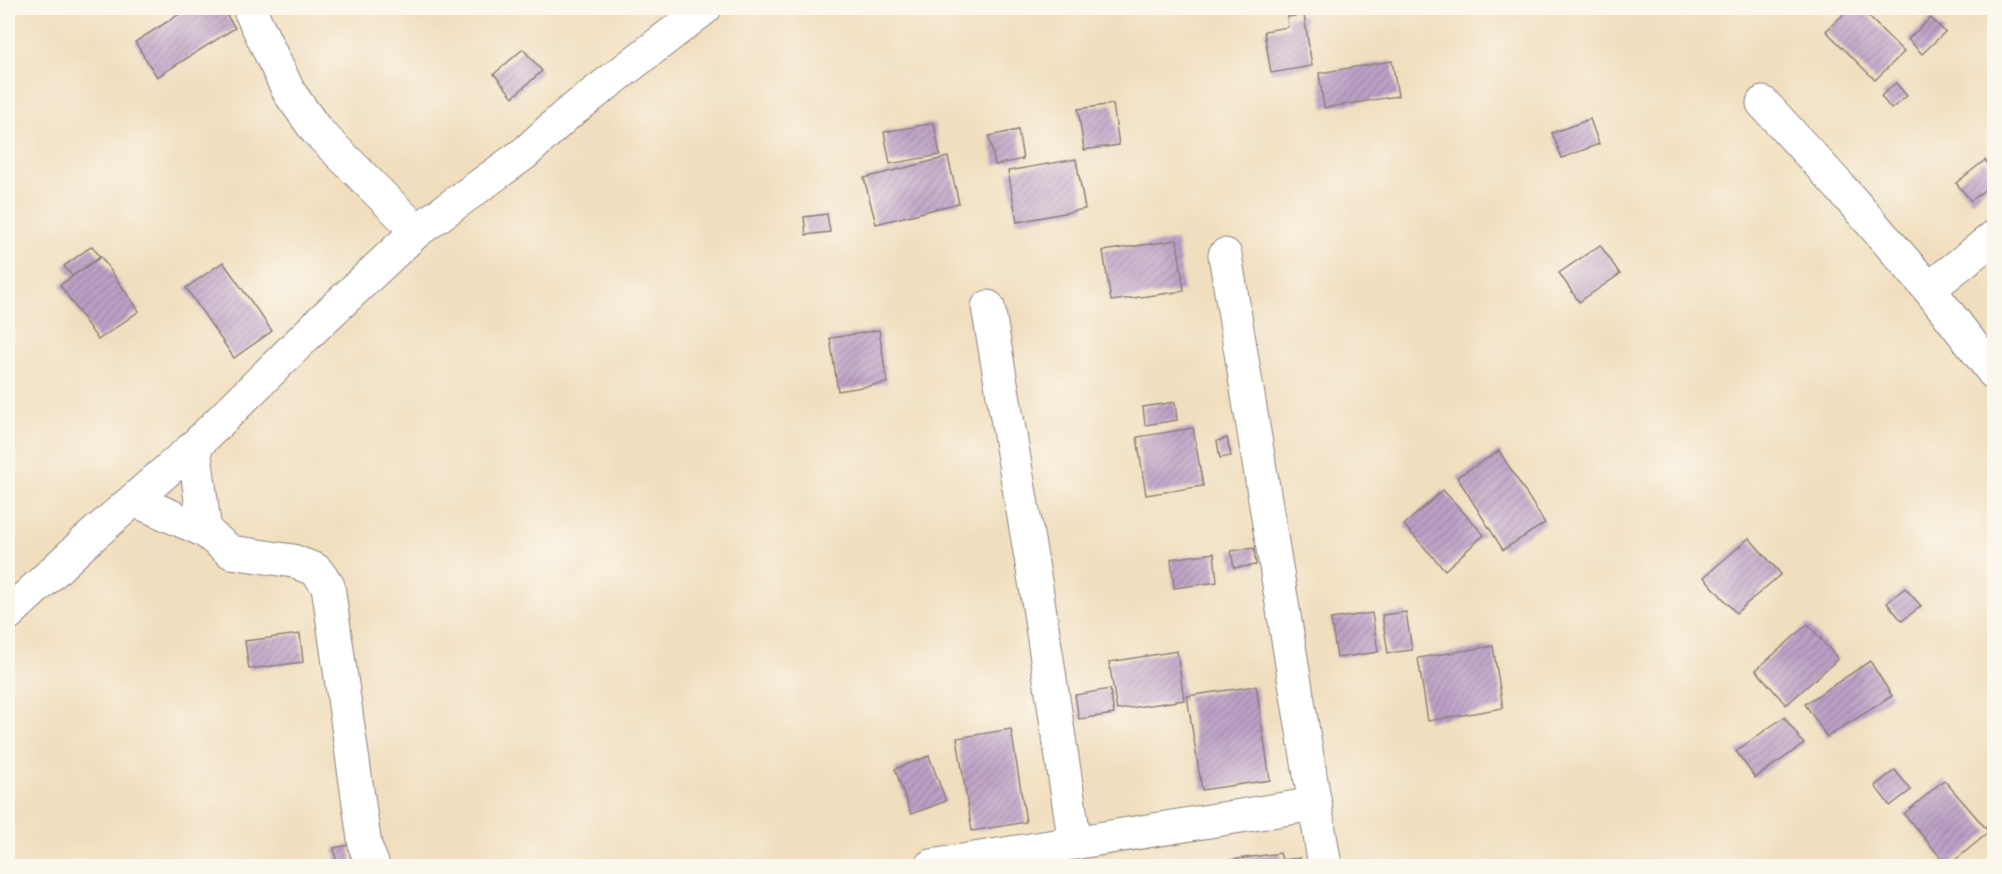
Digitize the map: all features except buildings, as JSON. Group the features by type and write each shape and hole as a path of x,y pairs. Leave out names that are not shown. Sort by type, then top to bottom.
{"street":[{"path":"249,8 289,92 316,129 417,231"},
{"path":"8,614 194,447 320,322 417,231 483,181 525,153 565,116 705,8"},
{"path":"1762,103 1840,186 1929,289 1995,373"},
{"path":"1929,289 1995,237"},
{"path":"1225,255 1324,867"},
{"path":"988,307 1030,553 1075,843"},
{"path":"194,447 205,531"},
{"path":"134,500 205,531 231,552 293,561 316,570 328,586 366,846 373,867"},
{"path":"931,867 1315,804"}]}
